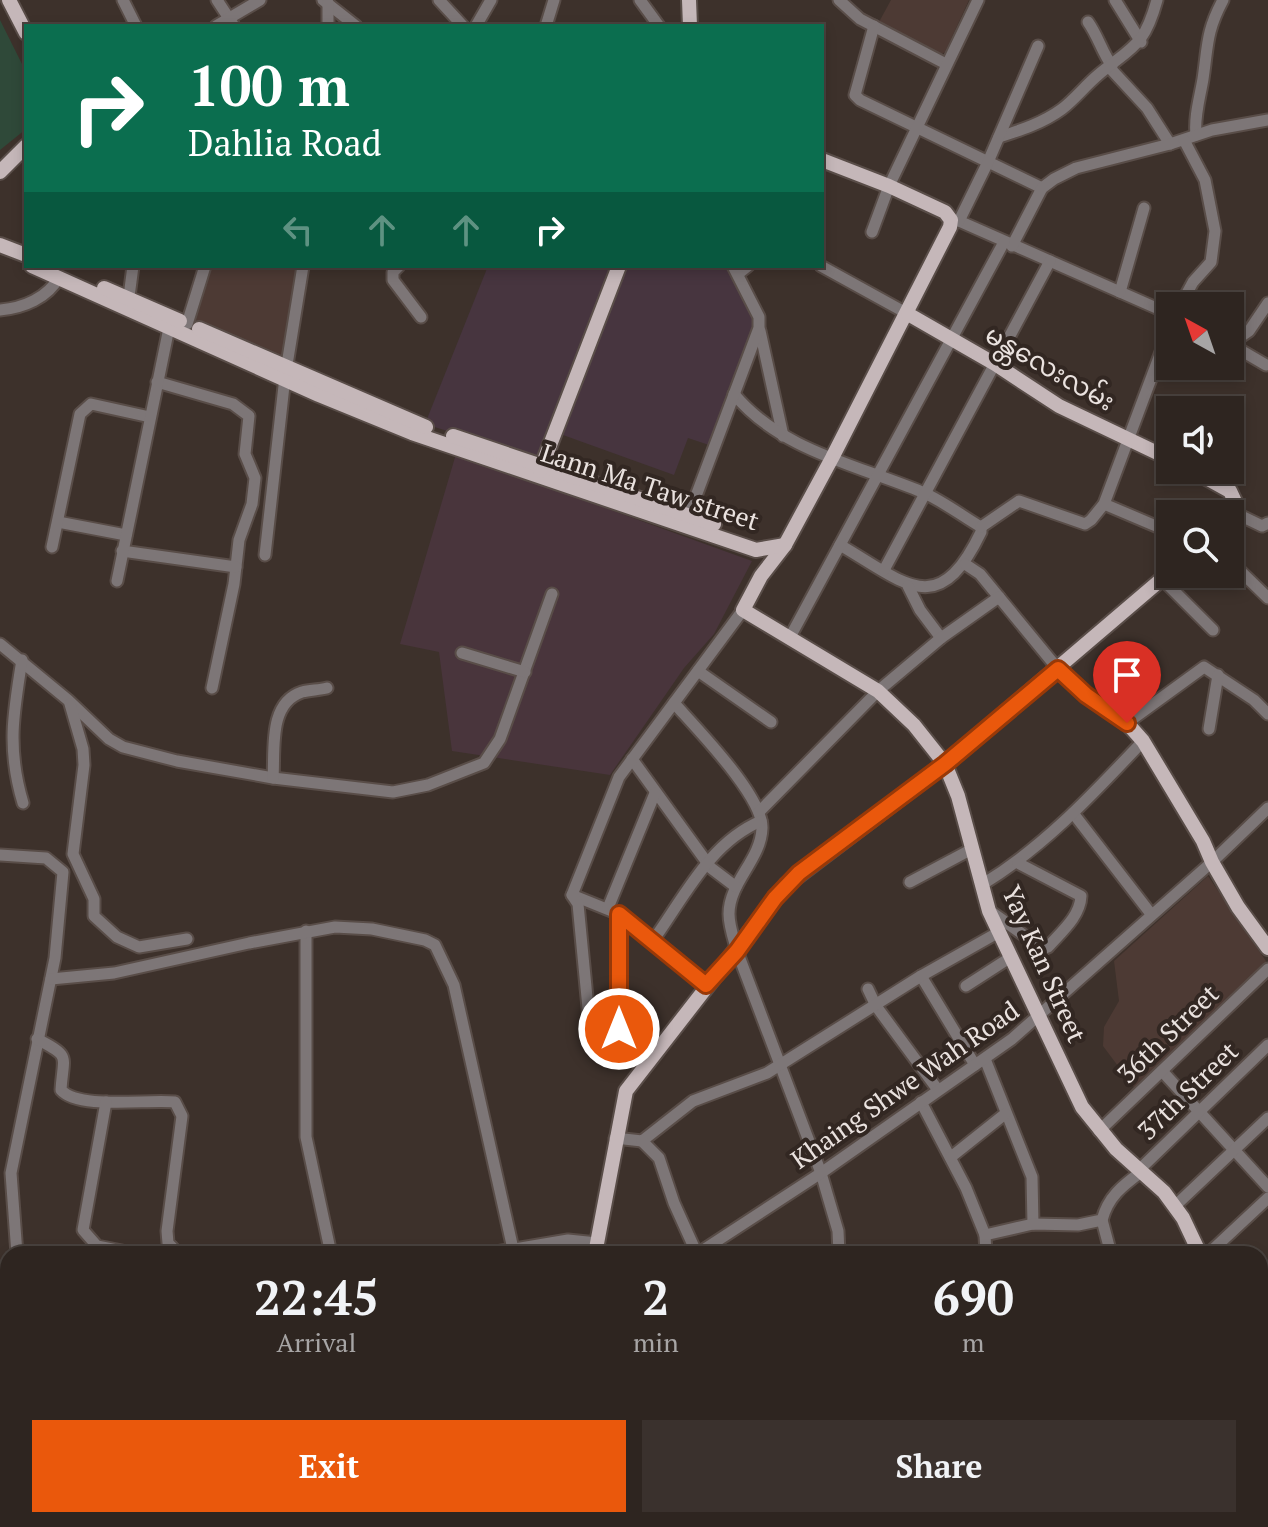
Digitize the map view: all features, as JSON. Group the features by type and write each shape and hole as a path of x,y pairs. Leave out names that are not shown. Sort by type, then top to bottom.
{"main road":[{"path":"9,0 24,29"},
{"path":"18,0 30,24"},
{"path":"689,0 690,24"},
{"path":"0,158 24,139"},
{"path":"0,172 24,148"},
{"path":"743,610 761,576 785,545 955,220 945,212 889,186 824,164"},
{"path":"0,245 24,254"},
{"path":"0,255 24,263"},
{"path":"540,470 618,268"},
{"name":"Lann Ma Taw street","path":"55,272 354,403 448,440 749,537 765,550"},
{"name":"မန္တလေးလမ်း","path":"908,314 995,364 1059,406 1156,452"},
{"name":"Lann Ma Taw street","path":"170,322 187,324 286,372"},
{"path":"1217,484 1230,491 1236,500"},
{"path":"761,576 765,550 785,545"},
{"path":"596,1246 626,1091 775,898 799,873 945,764 1156,585"},
{"name":"Yay Kan Street","path":"743,610 878,691 914,725 945,764 958,796 989,911 1082,1107 1099,1131 1164,1192 1196,1246"},
{"path":"1058,669 1086,695 1127,723 1143,741 1203,841 1238,907 1268,948"}],"street":[{"path":"123,0 135,24"},
{"path":"217,0 231,22 260,0"},
{"path":"439,0 461,24"},
{"path":"477,24 491,0"},
{"path":"547,24 554,0"},
{"path":"640,0 658,24"},
{"path":"839,0 850,12 946,64"},
{"path":"872,232 889,186 978,0"},
{"path":"1115,0 1141,42"},
{"path":"999,137 1049,118 1141,42 1157,0"},
{"path":"1196,135 1206,42 1223,0"},
{"path":"326,2 328,24"},
{"path":"326,2 354,24"},
{"path":"643,24 651,13"},
{"path":"1088,22 1110,66 1147,108 1170,144"},
{"path":"874,26 855,95 860,100 1042,188"},
{"path":"1038,46 988,162 955,220 1156,308"},
{"path":"789,639 951,339 1042,188 1076,168 1196,135 1266,121 1268,135"},
{"path":"1184,140 1205,180 1215,231 1211,262 1188,292"},
{"path":"1120,292 1144,208"},
{"path":"884,570 1050,261"},
{"path":"128,303 133,268"},
{"path":"187,324 204,268"},
{"path":"265,555 286,372 303,268"},
{"path":"397,268 393,272 393,280 421,317"},
{"path":"824,268 908,314"},
{"path":"735,270 759,317 783,436"},
{"path":"0,310 16,308 47,293 55,272"},
{"path":"1244,334 1268,303"},
{"path":"117,581 170,322"},
{"path":"687,519 759,328"},
{"path":"1244,352 1266,365"},
{"path":"981,527 1019,501 1085,524 1091,520 1104,504 1156,365"},
{"path":"157,382 233,404 249,416 245,454 255,478 252,504 242,530 212,688"},
{"path":"734,394 752,415 783,436 925,493 981,527"},
{"path":"52,547 80,414 91,404 150,417"},
{"path":"1104,504 1156,526"},
{"path":"1244,521 1262,526 1268,523"},
{"path":"58,522 126,535"},
{"path":"840,545 908,586 931,588 965,564 981,527"},
{"path":"122,551 236,567"},
{"path":"965,564 980,574 1058,669"},
{"path":"1244,575 1268,598"},
{"path":"908,586 920,610 941,638"},
{"path":"1176,588 1213,630"},
{"path":"0,644 68,700 109,739 123,747 177,761 273,778 393,792 428,785 479,767 500,739 552,594"},
{"path":"652,942 707,863 732,837 760,816 878,691 941,638 999,597"},
{"path":"572,895 619,777 743,610"},
{"path":"462,653 525,672"},
{"path":"22,660 13,718 14,771 23,803"},
{"path":"1127,723 1201,667 1254,700 1268,714"},
{"path":"698,671 771,722"},
{"path":"1209,729 1218,675"},
{"path":"273,778 276,724 282,707 300,693 327,688"},
{"path":"68,700 83,749 84,765 73,854 94,899 94,916 117,937 139,947 187,939"},
{"path":"674,703 727,764 760,816 762,830 756,850 736,887 729,914 737,951 821,1173 838,1231 839,1246"},
{"path":"0,722 13,718"},
{"path":"983,884 1018,863 1073,813 1143,741"},
{"path":"632,759 707,863 736,887"},
{"path":"619,1029 613,911 655,793"},
{"name":"Khaing Shwe Wah Road","path":"717,1246 1041,1016 1268,808"},
{"path":"1073,813 1151,914"},
{"path":"910,882 972,849"},
{"path":"0,855 46,858 63,872 51,979 11,1173 16,1246"},
{"path":"989,911 1043,949 1074,919 1082,901 1081,896 1018,863"},
{"path":"572,895 613,911 635,925 706,985"},
{"path":"572,895 578,904 591,1039"},
{"path":"51,979 114,973 335,927 372,929 435,945 454,985 512,1246"},
{"path":"306,931 306,1137 329,1246"},
{"path":"642,1141 693,1101 780,1066 921,976 999,932"},
{"path":"966,986 1011,957"},
{"name":"36th Street","path":"1099,1131 1268,969"},
{"path":"921,976 980,1062 1024,1153 1032,1177 1033,1224"},
{"path":"868,989 876,1006 938,1090"},
{"path":"37,1039 59,1050 63,1056 61,1090 67,1096 106,1102 175,1102 182,1116 167,1231 171,1246"},
{"name":"37th Street","path":"1102,1220 1105,1207 1117,1190 1268,1045"},
{"path":"1162,1071 1268,1187"},
{"path":"97,1246 83,1230 106,1102"},
{"path":"921,1102 951,1157 985,1235 986,1246"},
{"path":"951,1157 1005,1114"},
{"path":"1175,1206 1268,1118"},
{"path":"615,1138 642,1141 659,1158 674,1203 693,1246"},
{"path":"1217,1246 1268,1198"},
{"path":"985,1235 1033,1224 1078,1225 1102,1220 1109,1246"},
{"path":"531,1246 568,1240 589,1246"}],"shaded area":[{"path":"891,0 969,0 945,52 940,55 879,22"},
{"path":"207,268 301,268 286,362 193,320"},
{"path":"487,268 610,268 539,460 425,424"},
{"path":"624,268 726,268 753,318 754,333 712,446 688,438 674,475 563,435"},
{"path":"456,454 752,561 714,634 684,668 610,775 452,751 439,652 400,644"},
{"path":"1208,876 1268,964 1136,1090 1103,1046 1104,1027 1119,1001 1114,961"}],"green space":[{"path":"0,20 24,68 24,131 0,150"}],"route":[{"path":"619,1029 619,914 706,985 737,951 775,898 799,873 945,764 1058,669 1086,695 1127,723"}]}
